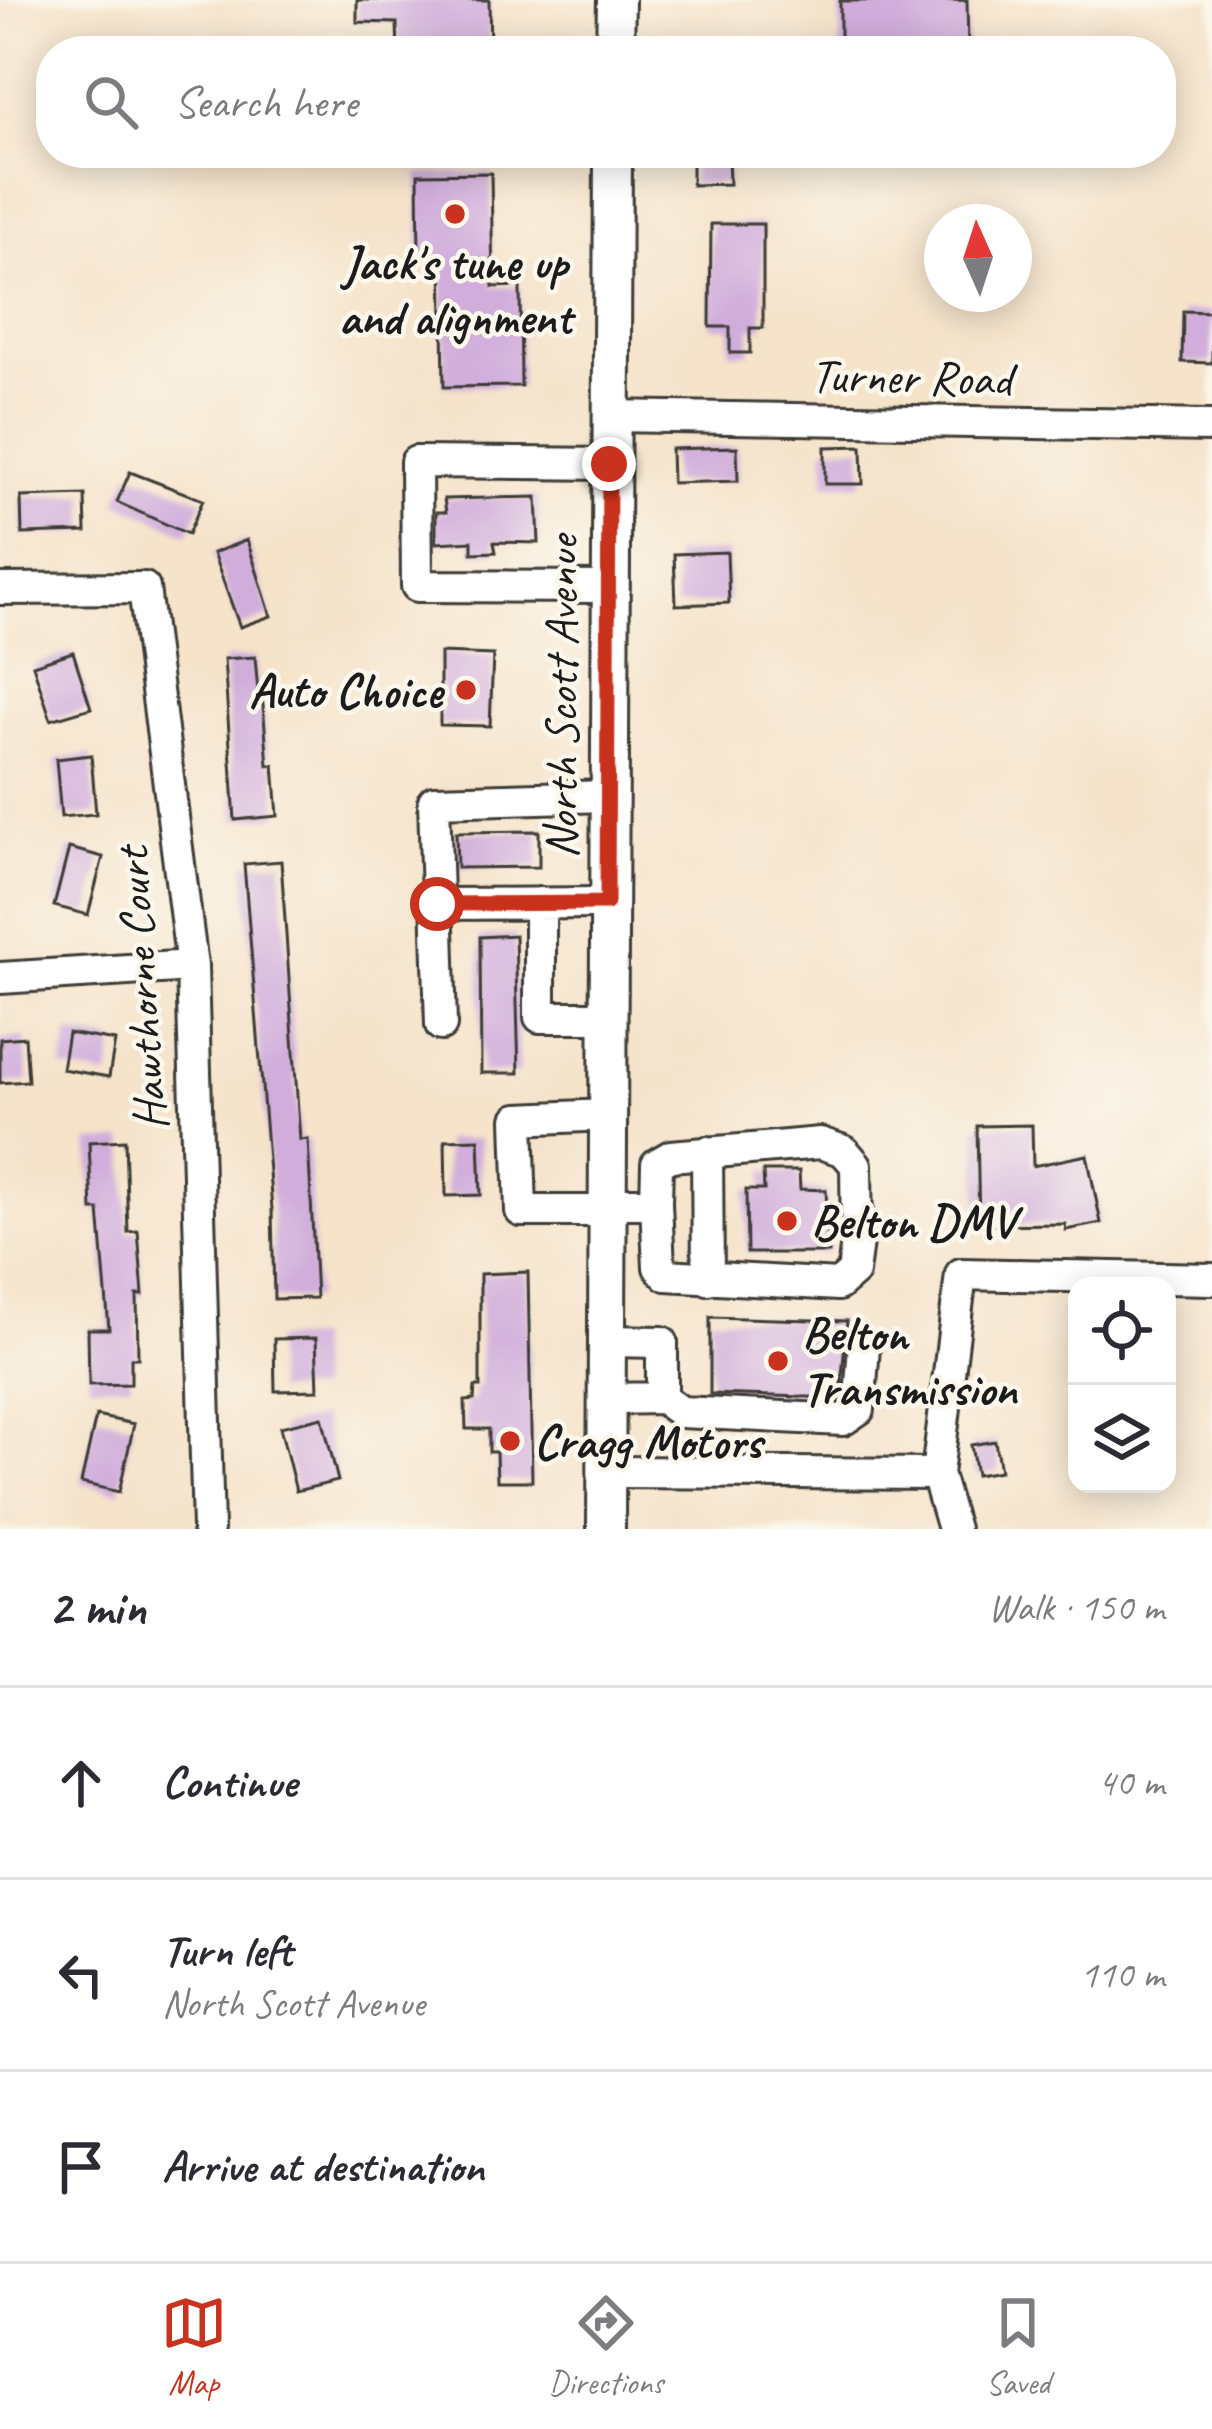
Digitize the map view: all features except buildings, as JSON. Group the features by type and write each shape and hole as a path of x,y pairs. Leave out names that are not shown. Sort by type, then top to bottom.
{"main road":[{"path":"615,36 616,0"},
{"name":"North Scott Avenue","path":"606,1529 613,168"}],"street":[{"name":"Turner Road","path":"609,416 1212,426"},
{"path":"608,587 417,586 416,462 609,464"},
{"name":"Hawthorne Court","path":"0,589 144,588 191,966 208,1529"},
{"path":"441,1024 434,801 608,796"},
{"path":"540,903 540,1017 607,1017"},
{"path":"437,904 607,903"},
{"path":"0,978 191,966"},
{"path":"607,1115 518,1119 520,1210 656,1203"},
{"path":"820,1143 844,1151 856,1166 854,1273 838,1285 666,1275 659,1267 657,1164 671,1156 707,1152 820,1143"},
{"path":"707,1152 709,1279"},
{"path":"953,1529 937,1474 961,1274 1212,1279"},
{"path":"606,1341 662,1342 662,1398"},
{"path":"606,1399 662,1398 681,1412 843,1420 859,1409 863,1347"},
{"path":"606,1472 937,1474"}],"place":[{"name":"Jack's tune up and alignment","path":"455,214"},
{"name":"Auto Choice","path":"466,690"},
{"name":"Belton DMV","path":"787,1221"},
{"name":"Belton Transmission","path":"778,1361"},
{"name":"Cragg Motors","path":"510,1441"}],"route":[{"path":"437,904 607,903 609,464"}]}
